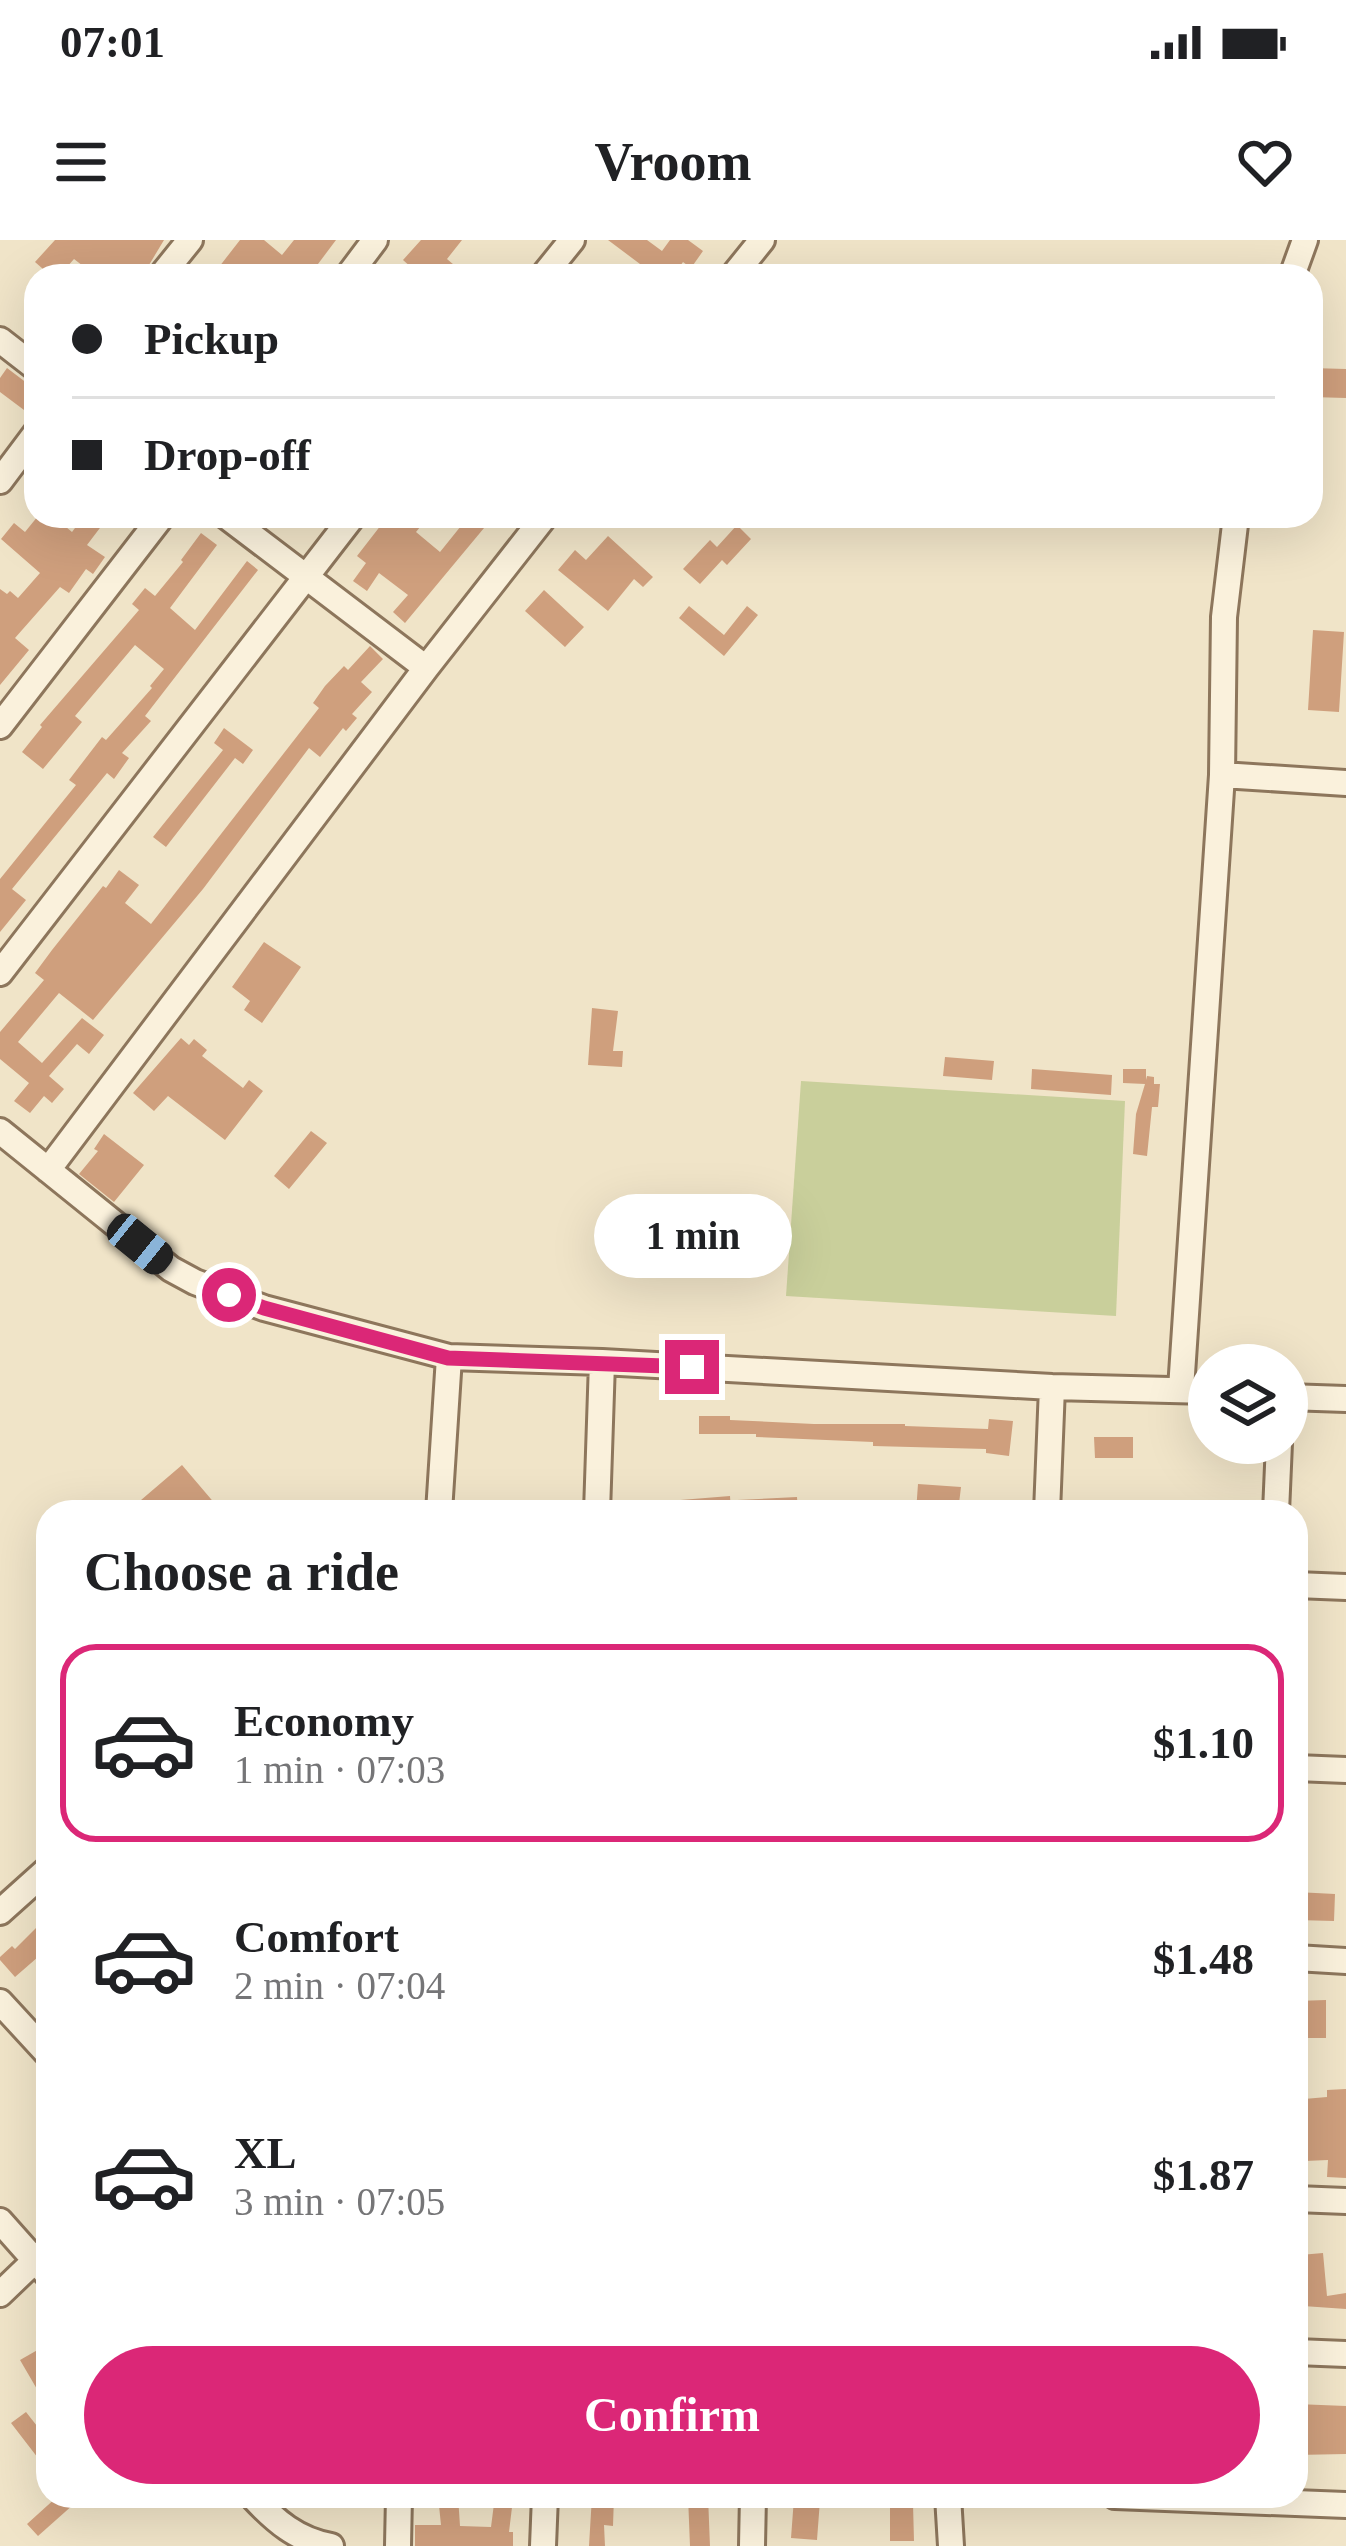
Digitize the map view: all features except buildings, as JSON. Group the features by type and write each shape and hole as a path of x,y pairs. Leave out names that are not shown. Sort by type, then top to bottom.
{"street":[{"path":"171,264 190,240"},
{"path":"357,264 376,240"},
{"path":"553,264 572,240"},
{"path":"743,264 762,240"},
{"path":"0,340 24,359"},
{"path":"0,481 24,449"},
{"path":"0,726 153,528"},
{"path":"241,528 426,668"},
{"path":"0,973 344,528"},
{"path":"48,1170 536,528"},
{"path":"1180,1389 1222,775 1224,617 1235,528"},
{"path":"1222,775 1346,783"},
{"path":"0,1131 171,1269 194,1282 264,1308 448,1358 602,1362 1052,1388 1188,1390"},
{"path":"440,1500 448,1358"},
{"path":"597,1500 602,1362"},
{"path":"1047,1500 1052,1388"},
{"path":"1308,1398 1346,1400"},
{"path":"1277,1500 1278,1464"},
{"path":"1308,1586 1346,1588"},
{"path":"1308,1769 1346,1771"},
{"path":"0,1912 36,1880"},
{"path":"1308,1959 1346,1961"},
{"path":"0,2002 36,2041"},
{"path":"1308,2199 1346,2201"},
{"path":"0,2221 36,2254"},
{"path":"0,2294 36,2267"},
{"path":"1308,2352 1346,2354"},
{"path":"1308,2504 1346,2505"},
{"path":"263,2508 296,2534 332,2546"},
{"path":"398,2546 399,2508"},
{"path":"543,2546 545,2508"},
{"path":"752,2546 753,2508"},
{"path":"949,2508 951,2546"}],"green space":[{"path":"801,1081 1125,1101 1116,1316 786,1296"}],"route":[{"path":"229,1295 448,1358 692,1367"}]}
